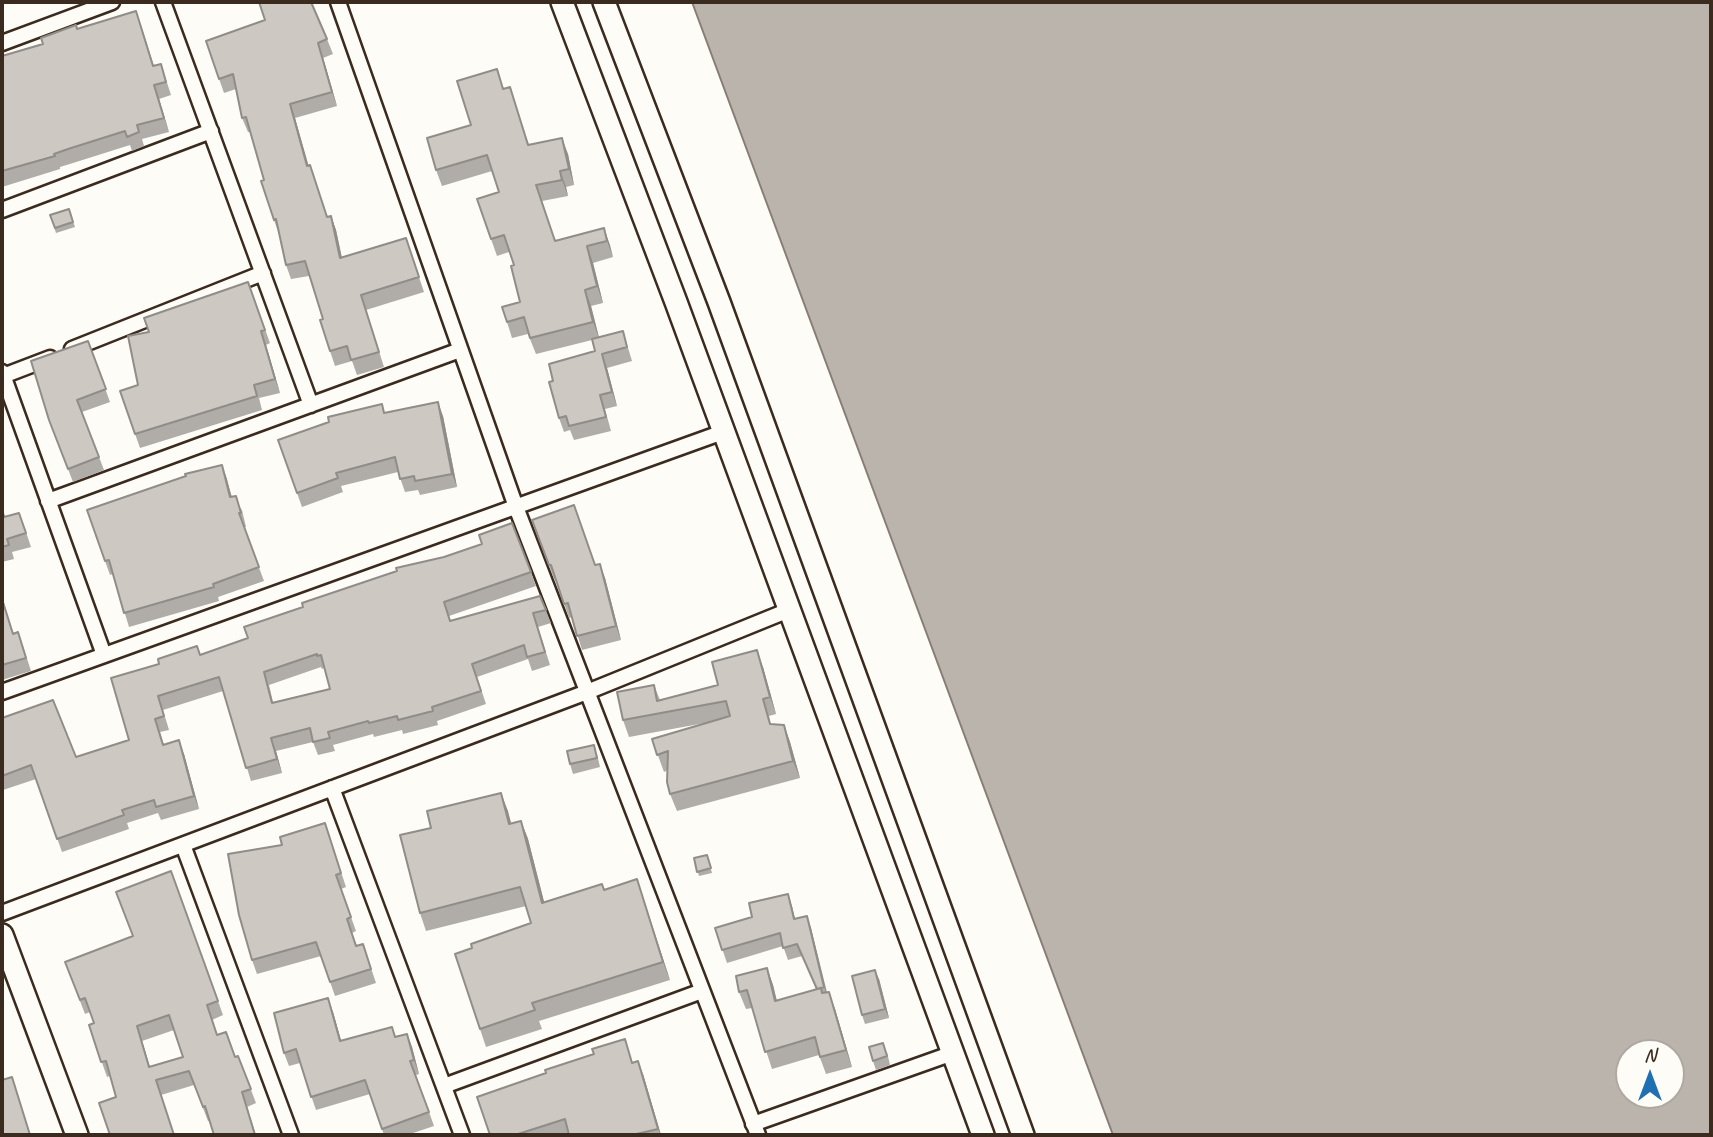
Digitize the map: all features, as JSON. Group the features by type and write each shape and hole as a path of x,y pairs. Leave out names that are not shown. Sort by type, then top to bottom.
{"street":[{"path":"2,43 112,2"},
{"path":"163,2 311,405"},
{"path":"338,2 516,507 756,1130 953,1053"},
{"path":"562,2 983,1135"},
{"path":"604,2 719,302 1023,1135"},
{"path":"2,210 211,131"},
{"path":"104,655 2,374 263,273"},
{"path":"48,501 460,351"},
{"path":"2,692 723,432"},
{"path":"2,913 587,692 789,610"},
{"path":"332,788 463,1135"},
{"path":"183,845 291,1135"},
{"path":"2,935 77,1135"},
{"path":"444,1086 702,991"}],"shaded area":[{"path":"692,2 1711,2 1711,1135 1113,1135"}],"building":[{"path":"259,2 311,2 327,39 318,43 332,92 290,104 307,166 310,165 327,217 331,216 340,258 406,238 419,277 361,295 379,352 351,360 347,346 330,351 305,261 286,265 276,219 274,220 261,181 264,180 246,117 242,118 233,74 219,79 206,41 265,20"},
{"path":"136,11 153,66 161,64 166,82 154,85 164,118 137,125 139,132 127,137 125,131 54,154 55,156 2,171 2,56 43,44 41,38 76,25 77,29"},
{"path":"497,69 503,89 510,87 528,145 562,138 569,169 560,171 562,180 536,185 555,241 604,228 607,241 587,246 597,286 585,290 593,322 530,338 524,317 507,322 502,307 520,302 511,266 514,265 504,235 491,239 477,199 499,192 487,155 436,170 427,138 471,125 457,81"},
{"path":"69,209 73,222 55,228 50,215"},
{"path":"248,282 265,330 261,331 275,379 254,385 257,396 135,434 120,391 138,385 128,336 149,332 144,318"},
{"path":"623,331 627,347 602,354 612,392 600,395 606,417 569,426 566,416 559,418 549,382 553,381 549,364 595,351 592,339"},
{"path":"88,341 106,389 77,400 99,457 68,469 31,361"},
{"path":"438,402 452,474 415,481 414,476 400,479 395,457 336,473 338,478 297,493 278,440 329,422 328,417 382,404 384,413"},
{"path":"222,465 230,497 236,496 239,513 259,567 213,584 214,587 124,613 109,560 105,561 87,510 186,476 185,474"},
{"path":"574,505 595,565 600,564 616,626 577,636 568,603 564,604 532,520"},
{"path":"2,509 4,517 19,513 26,533 7,539 9,545 2,547"},
{"path":"512,523 531,572 444,602 450,621 540,596 546,610 533,613 545,652 527,657 524,645 472,664 481,691 432,707 433,711 398,720 397,716 369,723 368,721 328,732 330,738 313,742 310,728 271,738 277,759 246,768 219,677 158,696 164,716 155,719 163,745 179,740 194,796 156,807 154,800 122,810 124,815 57,839 31,765 2,776 2,718 53,700 76,757 129,740 111,678 159,664 158,659 197,646 200,655 248,638 244,627 303,607 302,603 397,571 396,568 444,557 482,544 479,535","holes":["321,655 330,689 272,703 264,672"]},
{"path":"2,599 13,634 18,632 26,658 2,665"},
{"path":"757,650 770,697 763,699 770,724 784,725 793,761 670,794 667,782 668,751 657,755 652,739 730,716 726,701 623,720 617,692 654,685 657,701 718,685 712,662"},
{"path":"594,745 597,758 570,764 567,751"},
{"path":"501,793 509,824 521,821 542,903 602,884 604,890 637,879 663,962 532,1003 535,1010 480,1029 455,954 472,948 471,944 531,923 520,887 420,913 400,835 431,828 427,811"},
{"path":"325,823 341,873 336,875 351,917 347,919 356,946 363,944 371,969 330,982 316,942 252,960 239,915 228,854 282,845 280,837"},
{"path":"707,855 711,868 697,872 694,858"},
{"path":"171,871 218,1001 207,1005 217,1035 226,1032 251,1089 242,1092 255,1135 214,1135 205,1106 203,1107 189,1071 156,1080 174,1135 110,1135 99,1103 116,1097 106,1061 101,1062 89,1025 94,1023 85,998 80,1000 65,962 133,936 116,892","holes":["169,1015 183,1057 149,1067 137,1026"]},
{"path":"788,894 794,919 807,916 824,987 817,989 797,944 783,948 780,933 722,950 715,928 752,917 749,903"},
{"path":"767,968 775,1001 821,988 822,993 829,992 846,1050 820,1057 815,1037 765,1052 747,990 739,992 736,976"},
{"path":"875,970 885,1009 862,1015 852,976"},
{"path":"328,998 340,1041 392,1027 395,1037 407,1034 414,1060 410,1061 429,1112 382,1129 365,1080 311,1097 296,1049 284,1053 274,1013"},
{"path":"625,1039 632,1063 638,1061 658,1129 632,1135 569,1135 565,1119 515,1135 490,1135 477,1097 546,1073 545,1070 594,1054 592,1049"},
{"path":"883,1043 887,1056 873,1061 869,1047"},
{"path":"12,1077 30,1135 2,1135 2,1080"}]}
